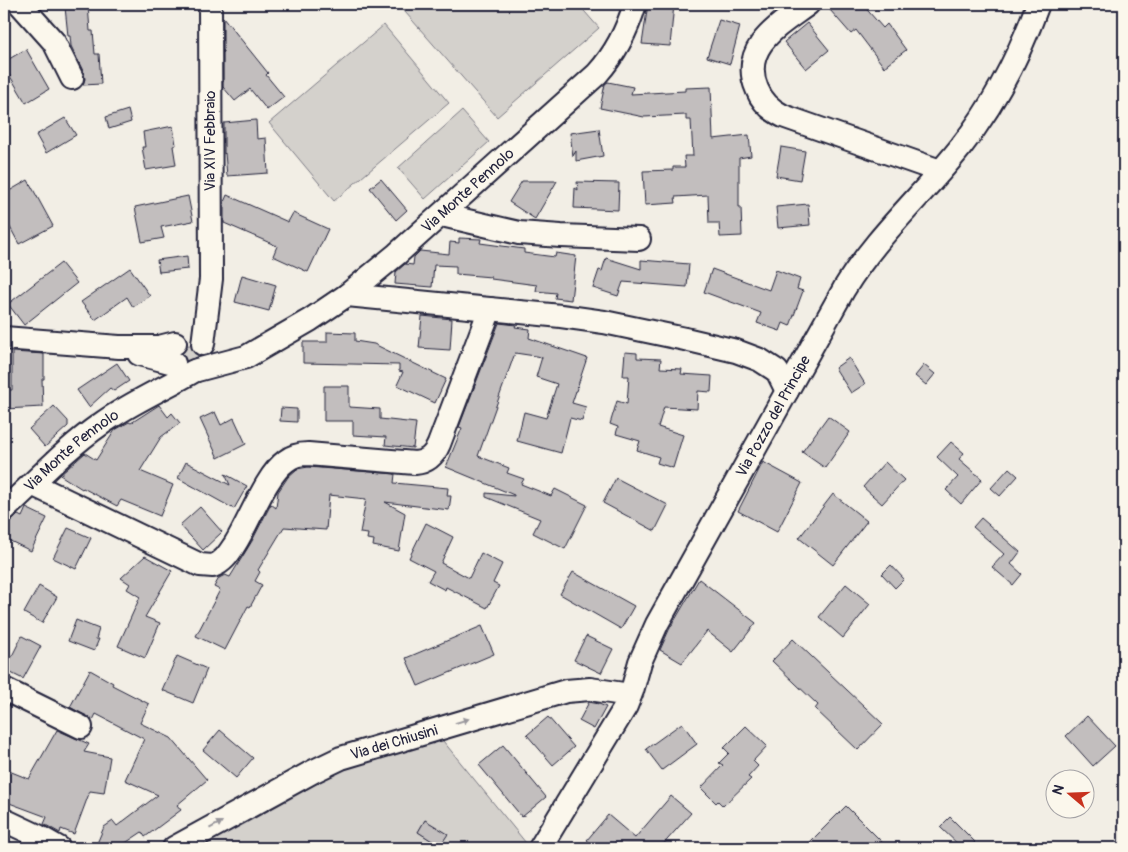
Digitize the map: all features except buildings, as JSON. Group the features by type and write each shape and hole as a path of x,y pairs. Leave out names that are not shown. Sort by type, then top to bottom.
{"street":[{"path":"20,4 54,42 72,78"},
{"name":"Via XIV Febbraio","path":"189,356 211,279 210,4"},
{"name":"Via Monte Pennolo","path":"4,510 90,432 143,398 189,356 242,354 266,347 347,295 442,215 597,74 621,42 635,4"},
{"path":"808,4 774,29 756,51 752,72 755,85 762,100 771,110 783,116 940,171"},
{"name":"Via Pozzo del Principe","path":"540,848 618,718 630,695 640,662 657,624 838,299 857,268 879,239 940,171 977,125 1003,84 1020,50 1038,4"},
{"path":"442,215 519,233 639,239"},
{"path":"347,295 554,315 604,322 752,356 772,367 779,375 787,391"},
{"path":"32,484 200,565 218,565 227,556 245,528 271,477 291,457 308,454 415,464 431,457 439,444 490,309"},
{"path":"4,338 189,356"},
{"name":"Via dei Chiusini","path":"174,848 314,771 356,753 566,691 590,688 630,695"},
{"path":"4,689 81,727"},
{"path":"4,820 59,848"}],"shaded area":[{"path":"398,4 578,4 599,28 497,117"},
{"path":"384,25 449,103 334,201 269,123"},
{"path":"462,111 489,142 425,199 398,168"},
{"path":"189,345 195,348 198,354 195,360 189,363 183,360 180,354 183,348"},
{"path":"439,736 526,843 524,848 200,848 325,774","holes":["425,820 447,834 440,846 418,832"]}]}
